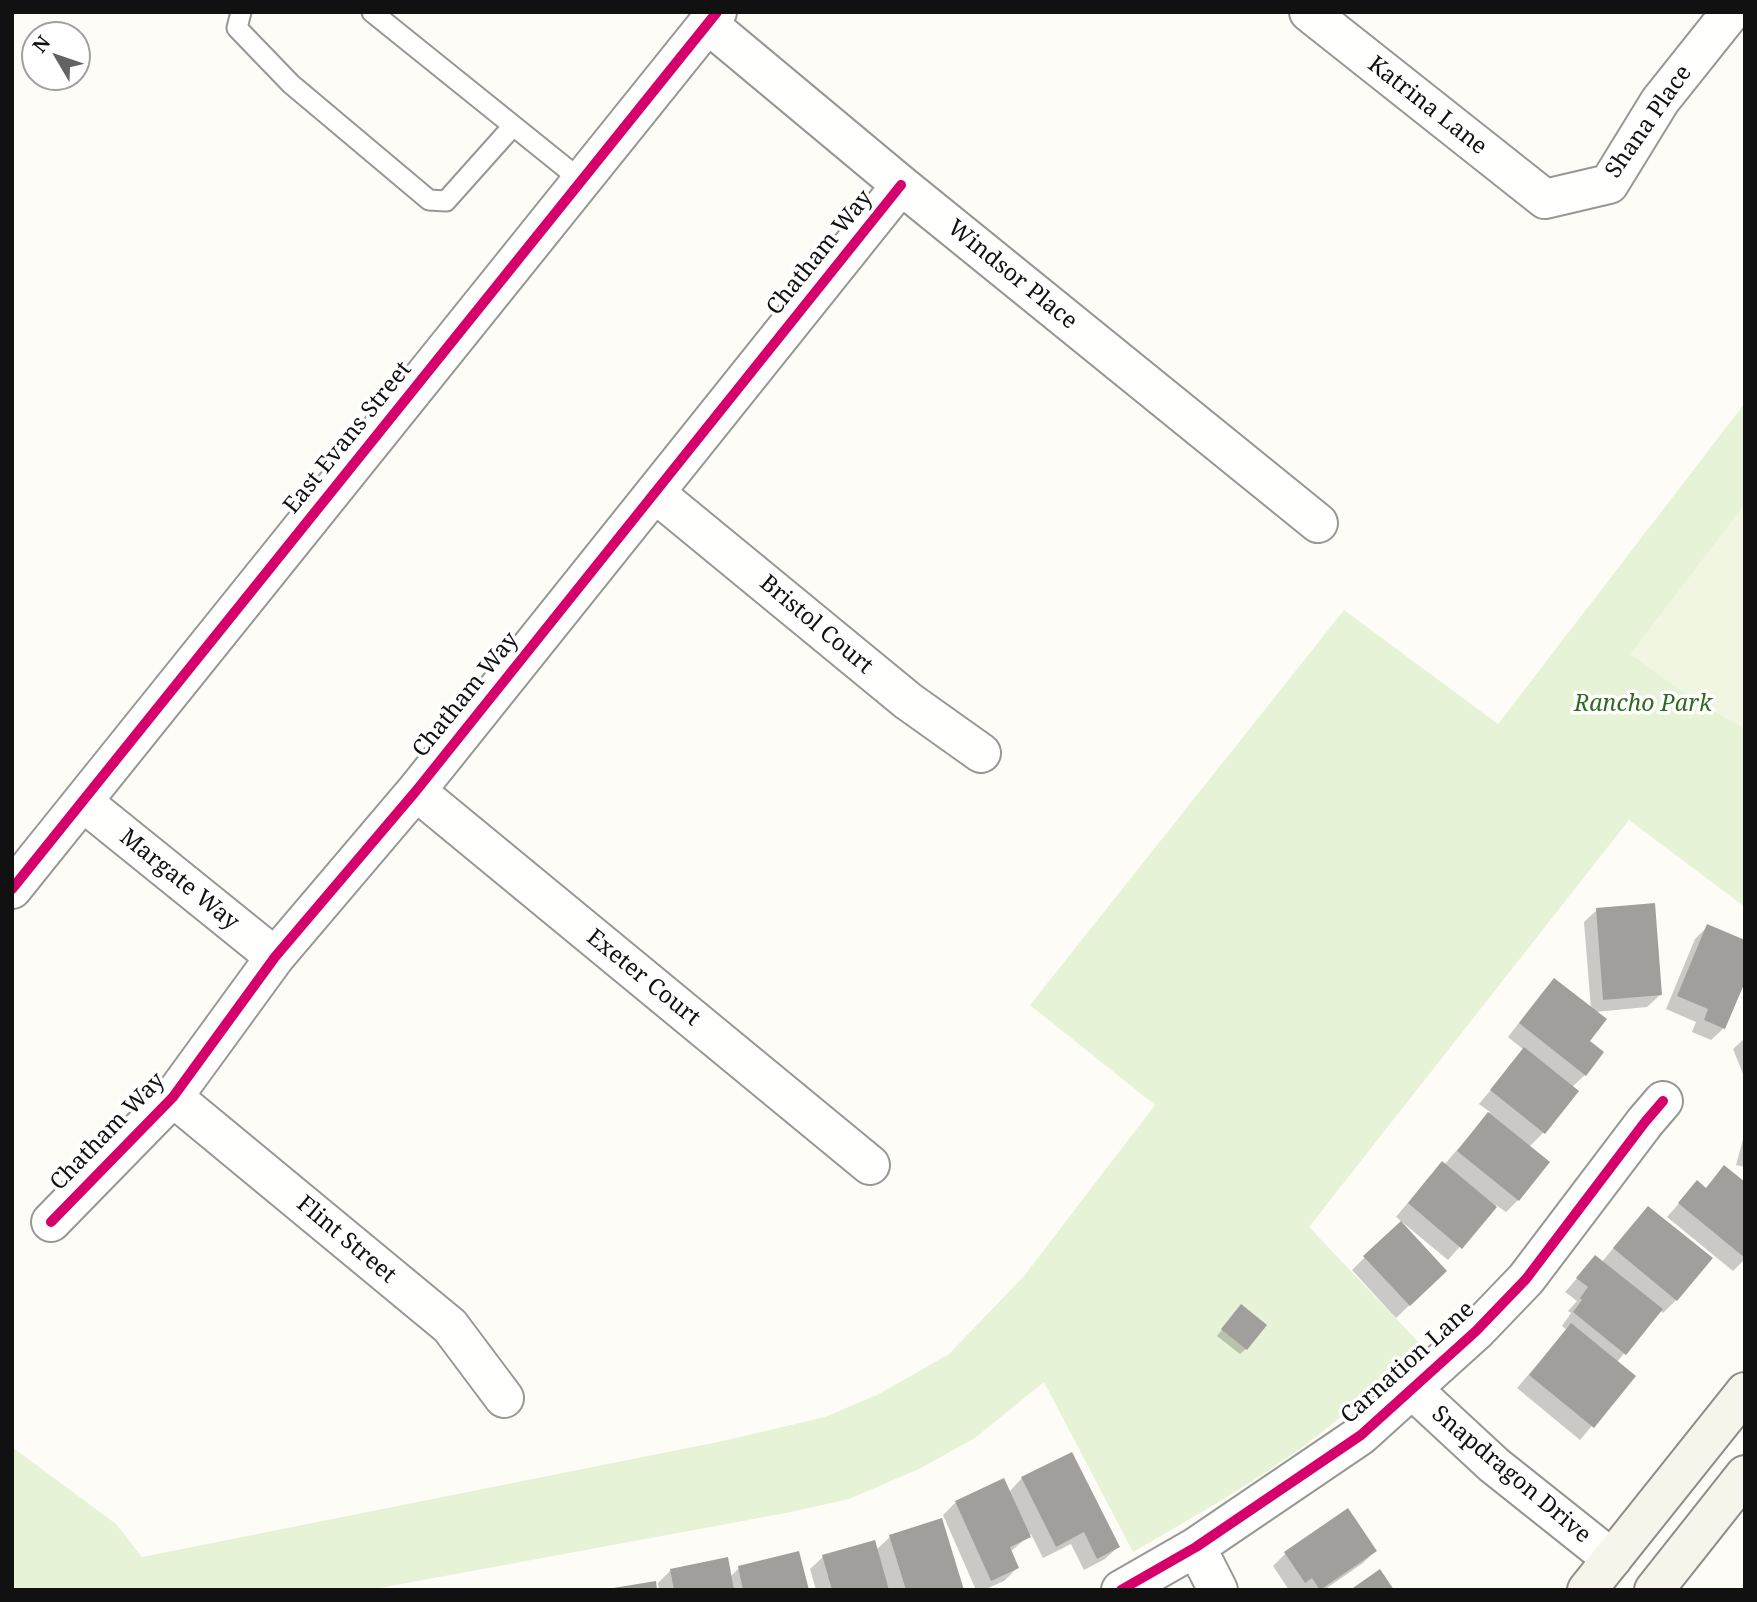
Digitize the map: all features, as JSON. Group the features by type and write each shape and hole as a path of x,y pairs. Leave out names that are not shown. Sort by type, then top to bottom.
{"main road":[{"path":"1587,1590 1745,1392"},
{"path":"1654,1590 1745,1475"}],"street":[{"name":"Katrina Lane","path":"1309,12 1545,199"},
{"name":"Shana Place","path":"1545,199 1609,184 1660,101 1731,12"},
{"name":"East Evans Street","path":"12,889 712,18"},
{"name":"Windsor Place","path":"712,18 901,185 1318,523"},
{"name":"Chatham Way","path":"51,1222 173,1097 275,957 416,792 901,185"},
{"name":"Bristol Court","path":"655,493 908,701 981,753"},
{"name":"Exeter Court","path":"416,792 870,1165"},
{"name":"Margate Way","path":"83,802 275,957"},
{"name":"Flint Street","path":"173,1097 450,1326 505,1398"},
{"name":"Carnation Lane","path":"1121,1590 1196,1547 1361,1435 1412,1389 1476,1331 1526,1279 1663,1101"},
{"name":"Snapdragon Drive","path":"1412,1389 1494,1465 1612,1559"},
{"path":"1196,1547 1217,1590"}],"lane":[{"path":"241,12 237,27 291,84 429,200 446,201 513,126"},
{"path":"372,12 582,181"}],"green space":[{"name":"Rancho Park","path":"1745,403 1745,907 1629,820 1309,1227 1422,1346 1300,1449 1133,1552 1044,1382 975,1438 919,1469 849,1499 786,1513 369,1590 12,1590 12,1447 116,1524 142,1557 723,1441 825,1417 879,1394 949,1354 1024,1276 1155,1105 1030,1005 1344,610 1498,724"},
{"path":"1745,504 1745,729 1691,698 1630,654"}],"building":[{"path":"1655,903 1662,995 1603,1000 1596,908"},
{"path":"1707,924 1745,940 1745,982 1725,1029 1704,1020 1708,1009 1677,996"},
{"path":"1554,978 1607,1019 1590,1041 1604,1052 1586,1076 1519,1023"},
{"path":"1524,1047 1579,1091 1545,1134 1490,1090"},
{"path":"1488,1112 1550,1162 1519,1201 1457,1151"},
{"path":"1442,1161 1497,1207 1462,1249 1408,1203"},
{"path":"1724,1165 1745,1182 1745,1258 1678,1203 1697,1180 1706,1188"},
{"path":"1648,1206 1713,1258 1677,1301 1613,1248"},
{"path":"1401,1221 1447,1271 1410,1306 1363,1256"},
{"path":"1595,1255 1663,1309 1626,1355 1573,1312 1588,1287 1576,1278"},
{"path":"1241,1304 1267,1325 1247,1350 1221,1329"},
{"path":"1571,1323 1636,1376 1594,1428 1529,1375"},
{"path":"1072,1452 1120,1547 1097,1559 1084,1532 1056,1547 1021,1477"},
{"path":"1004,1478 1031,1537 1010,1547 1019,1568 991,1581 955,1501"},
{"path":"1348,1508 1377,1551 1320,1590 1312,1578 1305,1583 1284,1552"},
{"path":"942,1518 964,1590 906,1590 889,1535"},
{"path":"875,1540 889,1590 832,1590 822,1555"},
{"path":"799,1551 809,1590 743,1590 738,1566"},
{"path":"728,1557 734,1590 674,1590 670,1569"},
{"path":"1380,1569 1394,1590 1350,1590"},
{"path":"656,1581 657,1590 613,1590 613,1588"}],"cycle path":[{"path":"12,889 717,12"},
{"path":"51,1222 173,1097 275,957 416,791 901,185"},
{"path":"1121,1590 1196,1547 1361,1435 1476,1331 1526,1279 1663,1101"}]}
